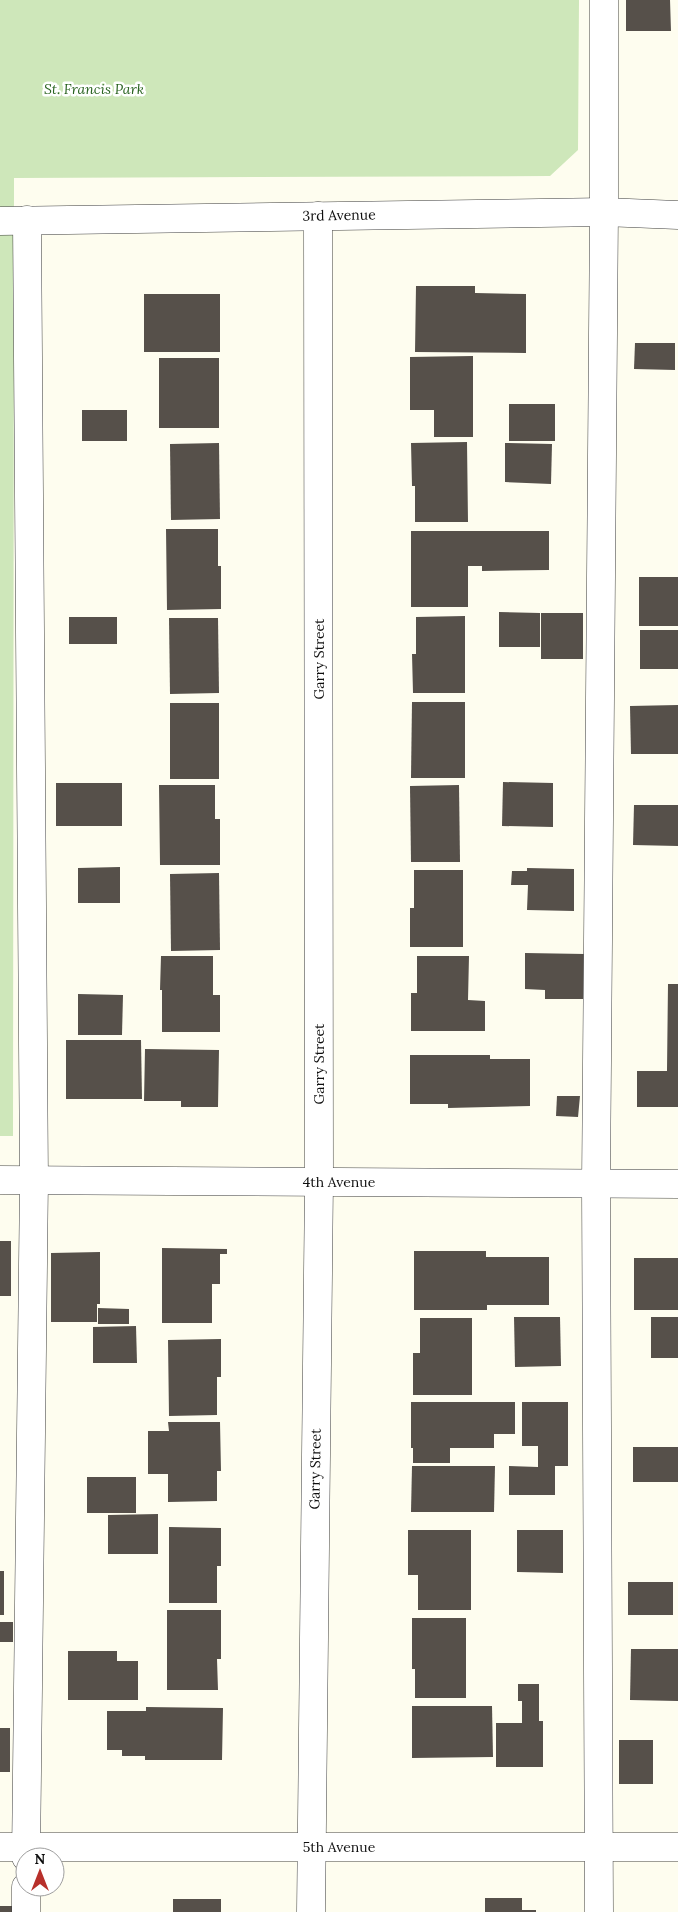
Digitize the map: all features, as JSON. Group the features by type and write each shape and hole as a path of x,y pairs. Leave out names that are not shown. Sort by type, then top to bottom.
{"street":[{"path":"599,1912 596,1184 604,0"},
{"name":"3rd Avenue","path":"0,221 604,212 678,215"},
{"name":"Garry Street","path":"311,1912 310,1847 319,1182 318,216"},
{"path":"17,1847 34,1180 27,220"},
{"name":"4th Avenue","path":"0,1180 678,1184"},
{"name":"5th Avenue","path":"65,1850 310,1847 678,1847"},
{"path":"26,1897 26,1912"}],"green space":[{"name":"St. Francis Park","path":"0,0 579,0 578,150 550,176 14,178 13,1136 0,1136"}],"building":[{"path":"626,0 670,0 671,31 626,31"},
{"path":"416,286 475,286 475,293 526,294 526,353 415,352"},
{"path":"144,294 220,294 220,352 144,352"},
{"path":"635,343 675,343 675,370 634,369"},
{"path":"473,356 473,437 434,437 434,410 410,410 410,357"},
{"path":"159,358 219,358 219,428 159,428"},
{"path":"509,404 555,404 555,441 509,441"},
{"path":"82,410 127,410 127,441 82,441"},
{"path":"467,442 468,522 415,522 415,486 412,486 411,443"},
{"path":"219,443 220,519 171,520 170,444"},
{"path":"505,443 552,444 551,484 505,482"},
{"path":"166,529 218,529 218,566 221,566 221,609 167,610"},
{"path":"411,531 549,531 549,570 482,571 482,566 468,566 468,607 411,607"},
{"path":"639,577 678,577 678,626 639,626"},
{"path":"499,612 540,613 540,647 499,647"},
{"path":"541,613 583,613 583,659 541,659"},
{"path":"465,616 465,693 413,693 412,654 416,654 416,617"},
{"path":"69,617 117,617 117,644 69,644"},
{"path":"169,618 218,618 219,693 170,694"},
{"path":"640,630 678,630 678,669 640,669"},
{"path":"412,702 465,702 465,778 411,778"},
{"path":"170,703 219,703 219,779 170,779"},
{"path":"678,705 678,754 631,754 630,706"},
{"path":"503,782 553,783 553,827 502,826"},
{"path":"56,783 122,783 122,826 56,826"},
{"path":"159,785 215,785 215,819 220,819 220,865 160,865"},
{"path":"459,785 460,862 411,862 410,786"},
{"path":"634,805 678,805 678,846 633,845"},
{"path":"120,867 120,903 78,903 78,868"},
{"path":"527,868 574,869 574,911 527,910 528,885 511,885 512,871 527,871"},
{"path":"414,870 463,870 463,947 410,947 410,908 414,908"},
{"path":"219,873 220,950 171,951 170,874"},
{"path":"525,953 585,954 585,999 545,999 545,990 525,989"},
{"path":"161,956 213,956 213,995 220,995 220,1032 162,1032"},
{"path":"417,956 469,956 468,1000 485,1001 485,1031 411,1031 411,993 417,993"},
{"path":"668,984 678,984 678,1107 637,1107 637,1071 667,1071"},
{"path":"78,994 123,995 122,1035 78,1035"},
{"path":"66,1040 141,1040 142,1099 66,1099"},
{"path":"145,1049 219,1050 218,1107 181,1107 181,1101 144,1101"},
{"path":"410,1055 490,1055 490,1059 530,1059 530,1106 448,1108 448,1104 410,1104"},
{"path":"557,1096 580,1096 578,1117 556,1116"},
{"path":"0,1241 11,1241 11,1296 0,1296"},
{"path":"162,1248 227,1249 227,1254 220,1254 220,1284 212,1284 212,1323 162,1323"},
{"path":"414,1251 486,1251 486,1257 549,1257 549,1305 487,1305 487,1310 414,1310"},
{"path":"100,1252 100,1304 97,1304 97,1322 51,1322 51,1253"},
{"path":"634,1258 678,1258 678,1310 634,1310"},
{"path":"98,1308 129,1309 129,1324 98,1324"},
{"path":"514,1317 560,1317 561,1366 515,1367"},
{"path":"651,1317 678,1317 678,1358 651,1358"},
{"path":"420,1318 472,1318 472,1395 413,1395 413,1353 420,1353"},
{"path":"136,1326 137,1363 93,1363 93,1327"},
{"path":"221,1339 221,1377 217,1377 217,1415 169,1416 168,1340"},
{"path":"411,1402 515,1402 515,1434 494,1434 494,1448 450,1448 450,1463 413,1463 413,1448 411,1448"},
{"path":"522,1402 568,1402 568,1466 555,1466 555,1495 509,1495 509,1466 538,1467 538,1446 522,1446"},
{"path":"168,1422 220,1422 221,1471 217,1471 217,1501 168,1502 168,1474 148,1474 148,1431 169,1431"},
{"path":"633,1447 678,1447 678,1482 633,1482"},
{"path":"412,1466 495,1466 494,1512 411,1512"},
{"path":"87,1477 136,1477 136,1513 87,1513"},
{"path":"158,1514 158,1554 108,1554 108,1515"},
{"path":"169,1527 221,1528 221,1566 217,1566 217,1603 169,1603"},
{"path":"408,1530 471,1530 471,1610 418,1610 418,1575 408,1575"},
{"path":"517,1530 563,1530 563,1573 517,1572"},
{"path":"0,1571 4,1571 4,1615 0,1615"},
{"path":"628,1582 673,1582 673,1615 628,1615"},
{"path":"167,1610 221,1610 221,1659 217,1659 218,1690 167,1690"},
{"path":"412,1618 466,1618 466,1698 415,1698 415,1669 412,1669"},
{"path":"0,1622 13,1622 13,1642 0,1642"},
{"path":"631,1649 678,1649 678,1701 630,1700"},
{"path":"68,1651 117,1651 117,1661 138,1661 138,1700 68,1700"},
{"path":"518,1684 539,1684 539,1721 543,1721 543,1767 496,1767 496,1723 522,1723 522,1701 518,1701"},
{"path":"412,1706 492,1706 493,1757 412,1758"},
{"path":"146,1707 223,1708 222,1760 145,1760 145,1756 122,1756 122,1750 107,1750 107,1711 146,1711"},
{"path":"0,1728 10,1728 10,1772 0,1772"},
{"path":"619,1740 653,1740 653,1784 619,1784"},
{"path":"485,1898 522,1898 522,1910 536,1910 536,1912 485,1912"},
{"path":"173,1899 221,1899 221,1912 173,1912"},
{"path":"0,1906 13,1906 13,1912 0,1912"}]}
